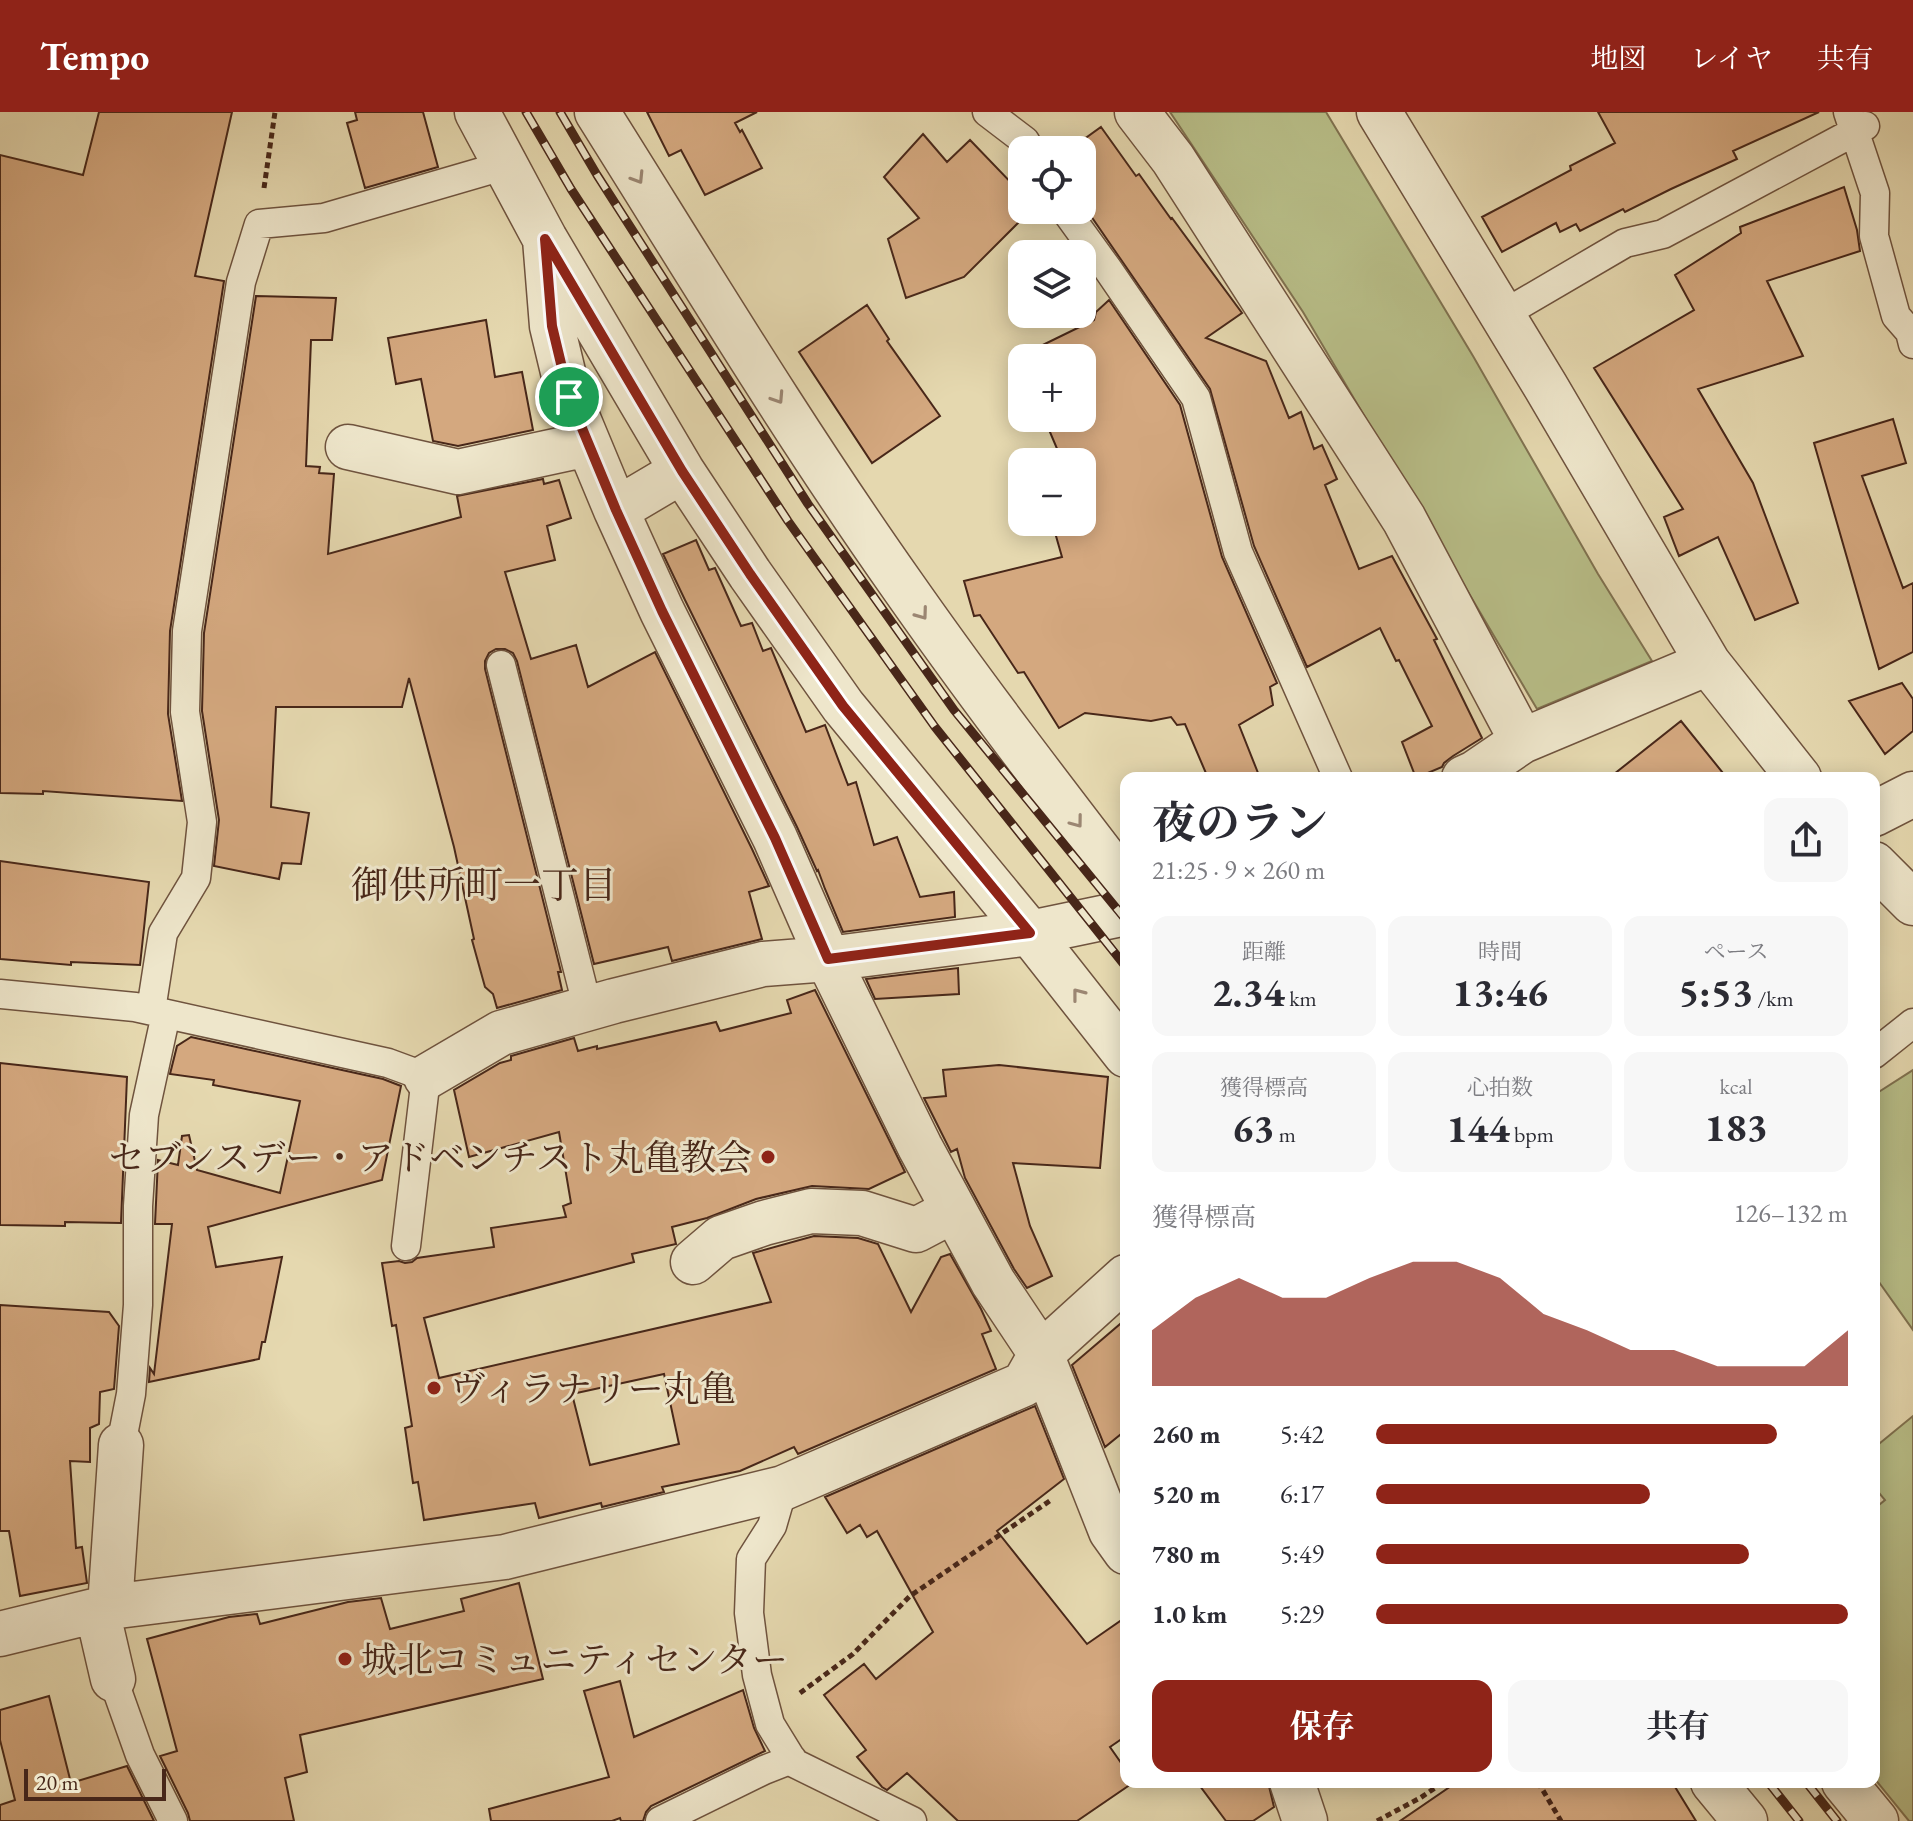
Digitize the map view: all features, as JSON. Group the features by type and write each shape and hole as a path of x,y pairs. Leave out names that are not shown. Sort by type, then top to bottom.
{"street":[{"path":"477,112 545,239 682,471 750,574 843,706 1120,1047"},
{"path":"597,112 823,469 901,584 998,719 1120,878"},
{"path":"1137,112 1173,159 1404,519 1522,741"},
{"path":"1379,112 1708,663 1794,772"},
{"path":"545,239 552,326 569,397 616,510 920,1147 993,1282 1041,1354 1111,1531 1120,1544"},
{"path":"348,447 458,472 588,444"},
{"path":"616,510 682,471"},
{"path":"1476,772 1522,741 1708,663"},
{"path":"1880,811 1913,794"},
{"path":"1880,870 1913,903"},
{"path":"426,1077 501,1033 763,964 828,959 1030,933 1120,914"},
{"path":"693,1262 721,1238 811,1211 862,1213 916,1230 954,1210"},
{"path":"0,1634 103,1609 505,1557 783,1488 1024,1384 1041,1354 1120,1283"},
{"path":"113,1679 103,1609 121,1445"},
{"path":"1294,1788 1305,1821"},
{"path":"1718,1788 1745,1821"},
{"path":"1849,1788 1876,1821"}],"lane":[{"path":"987,112 1018,136"},
{"path":"1502,315 1625,243 1663,234 1856,123 1875,193 1874,236 1896,316 1910,332 1913,344"},
{"path":"121,1445 131,1394 138,1305 138,1206 144,1115 158,1012 163,933 196,878 202,822 185,712 187,631 241,282 259,224 324,218 506,165"},
{"path":"1075,224 1196,398 1238,552 1335,772"},
{"path":"501,665 588,1009"},
{"path":"0,994 135,1007 388,1063 426,1077 406,1246"},
{"path":"1880,1049 1913,1023"},
{"path":"783,1488 772,1526 751,1559 749,1613 757,1675 770,1724 794,1763 912,1821"},
{"path":"113,1679 140,1755 173,1821"},
{"path":"660,1821 792,1759"}],"path":[{"path":"259,224 275,112"},
{"path":"766,1709 797,1695 853,1654 910,1596 1088,1475"},
{"path":"1377,1821 1435,1788"},
{"path":"1542,1788 1561,1821"}],"green space":[{"path":"1170,112 1326,112 1652,661 1537,709 1303,312"},
{"path":"1913,1070 1913,1330 1880,1283 1880,1091"},
{"path":"1913,1416 1913,1821 1909,1821 1880,1785 1880,1504 1885,1500 1880,1494 1880,1443"}],"building":[{"path":"99,112 232,112 195,276 224,281 170,631 168,714 182,801 43,791 43,794 0,793 0,155 83,175"},
{"path":"355,112 423,112 438,167 365,188 347,123 357,120"},
{"path":"647,112 757,112 735,123 740,132 742,130 762,168 705,195 681,150 669,156"},
{"path":"1598,112 1819,112 1733,151 1737,159 1625,212 1623,209 1580,231 1576,224 1560,232 1556,223 1502,252 1482,217 1615,143"},
{"path":"1101,127 1242,313 1206,338 1266,361 1289,418 1301,412 1314,449 1322,445 1337,479 1325,485 1359,569 1392,556 1437,639 1434,640 1482,738 1453,756 1442,767 1430,772 1414,772 1402,742 1432,726 1380,628 1307,667 1254,546 1210,389 1096,223 1096,136 1088,136"},
{"path":"923,134 947,162 970,140 1008,179 1008,224 1017,224 964,277 906,298 888,239 919,218 884,177"},
{"path":"1844,187 1860,251 1767,281 1803,356 1698,389 1753,483 1798,603 1755,620 1718,537 1679,556 1664,517 1683,509 1594,368 1694,310 1675,275 1741,233 1740,227"},
{"path":"256,296 336,298 332,340 311,340 306,466 320,467 319,473 334,474 328,554 461,517 457,496 543,479 544,484 559,480 571,518 547,526 555,560 505,572 531,659 576,645 588,687 655,652 769,886 749,892 762,939 672,961 668,947 594,964 517,661 513,653 505,649 489,653 485,669 561,972 558,972 562,990 497,1008 493,994 485,987 472,940 454,847 409,678 402,707 276,707 271,807 309,813 301,864 282,863 279,879 214,866 219,820 202,711 204,633"},
{"path":"1109,300 1180,405 1222,557 1277,683 1270,687 1273,705 1239,725 1258,772 1205,772 1185,724 1177,725 1171,717 1151,721 1085,713 1059,728 1024,672 1018,673 980,615 974,616 964,581 1062,557 1056,536 1096,536 1096,448 1057,448 1050,432 1096,432 1096,344 1045,344 1078,328 1096,328 1096,312"},
{"path":"867,305 889,339 887,341 940,416 872,463 799,352"},
{"path":"486,320 495,377 522,372 533,430 458,446 433,441 421,379 396,384 388,338"},
{"path":"1893,419 1906,463 1862,476 1903,588 1913,583 1913,652 1879,669 1814,443"},
{"path":"696,540 709,570 715,568 741,626 752,623 763,651 771,648 806,732 825,725 848,785 856,782 874,845 897,837 920,897 954,892 955,917 843,932 818,870 663,554"},
{"path":"1902,683 1913,699 1913,731 1885,754 1849,701"},
{"path":"1681,721 1722,772 1617,772"},
{"path":"0,861 149,882 140,965 71,962 71,965 0,959"},
{"path":"958,968 959,994 875,999 866,979"},
{"path":"815,990 905,1172 869,1189 812,1186 756,1199 707,1218 672,1227 676,1244 632,1254 634,1262 424,1318 439,1378 771,1302 753,1253 814,1236 858,1238 878,1244 911,1312 941,1257 950,1254 991,1331 982,1334 996,1369 798,1454 794,1447 740,1471 662,1487 664,1492 539,1518 535,1503 424,1520 418,1482 413,1483 405,1428 412,1426 396,1325 392,1326 382,1263 412,1262 417,1258 494,1247 491,1228 566,1217 563,1206 571,1203 559,1132 469,1157 454,1090 500,1063 511,1060 511,1056 574,1038 578,1051 716,1022 720,1031 791,1013 787,1000","holes":["664,1374 679,1444 590,1465 572,1394"]},
{"path":"191,1037 383,1079 401,1086 382,1180 208,1227 216,1267 282,1257 259,1359 149,1382 150,1368 154,1374 172,1224 155,1224 158,1160 178,1165 182,1136 189,1135 197,1170 280,1193 300,1101 213,1085 214,1080 170,1074 177,1046"},
{"path":"0,1063 127,1077 121,1223 0,1225"},
{"path":"999,1065 1108,1077 1100,1168 1013,1163 1030,1226 1052,1276 1027,1288 965,1178 957,1149 951,1152 924,1098 946,1096 943,1070"},
{"path":"0,1305 109,1312 119,1326 114,1389 100,1392 99,1424 90,1428 90,1462 70,1461 76,1548 82,1547 87,1583 20,1596 9,1531 0,1531"},
{"path":"1120,1324 1120,1435 1105,1447 1072,1365"},
{"path":"1035,1406 1064,1479 997,1531 1087,1644 1120,1621 1120,1740 1110,1747 1120,1761 1120,1788 1125,1788 1077,1821 958,1821 907,1773 887,1790 882,1787 857,1757 866,1750 824,1695 864,1664 876,1679 933,1632 877,1531 867,1537 860,1525 847,1533 825,1497"},
{"name":"城北コミュニティセンター","path":"519,1583 543,1679 300,1735 307,1772 285,1778 294,1821 190,1821 160,1756 177,1751 147,1639 229,1617 257,1614 260,1624 348,1602 381,1598 390,1629 464,1611 461,1599"},
{"path":"620,1681 634,1737 743,1690 754,1728 765,1751 651,1806 643,1821 621,1821 620,1818 612,1821 491,1821 489,1809 609,1777 584,1691"},
{"path":"49,1696 71,1783 127,1766 154,1821 0,1821 0,1805 15,1800 0,1740 0,1710"},
{"path":"1201,1788 1269,1788 1274,1807 1253,1821 1226,1821"},
{"path":"1448,1788 1676,1788 1696,1821 1400,1821"}],"railway":[{"path":"526,112 571,189 788,521 935,727 1120,959"},
{"path":"560,112 597,175 808,504 954,710 1120,913"},
{"path":"1773,1788 1799,1821"},
{"path":"1811,1788 1837,1821"}],"place":[{"name":"セブンスデー・アドベンチスト丸亀教会","path":"768,1157"},
{"name":"ヴィラナリー丸亀","path":"434,1388"},
{"name":"城北コミュニティセンター","path":"345,1659"}],"district":[{"name":"御供所町一丁目","path":"484,885"}],"route":[{"path":"545,239 682,471 750,574 843,706 1030,933 828,959 775,838 662,611 569,397 552,326 545,239"}]}
